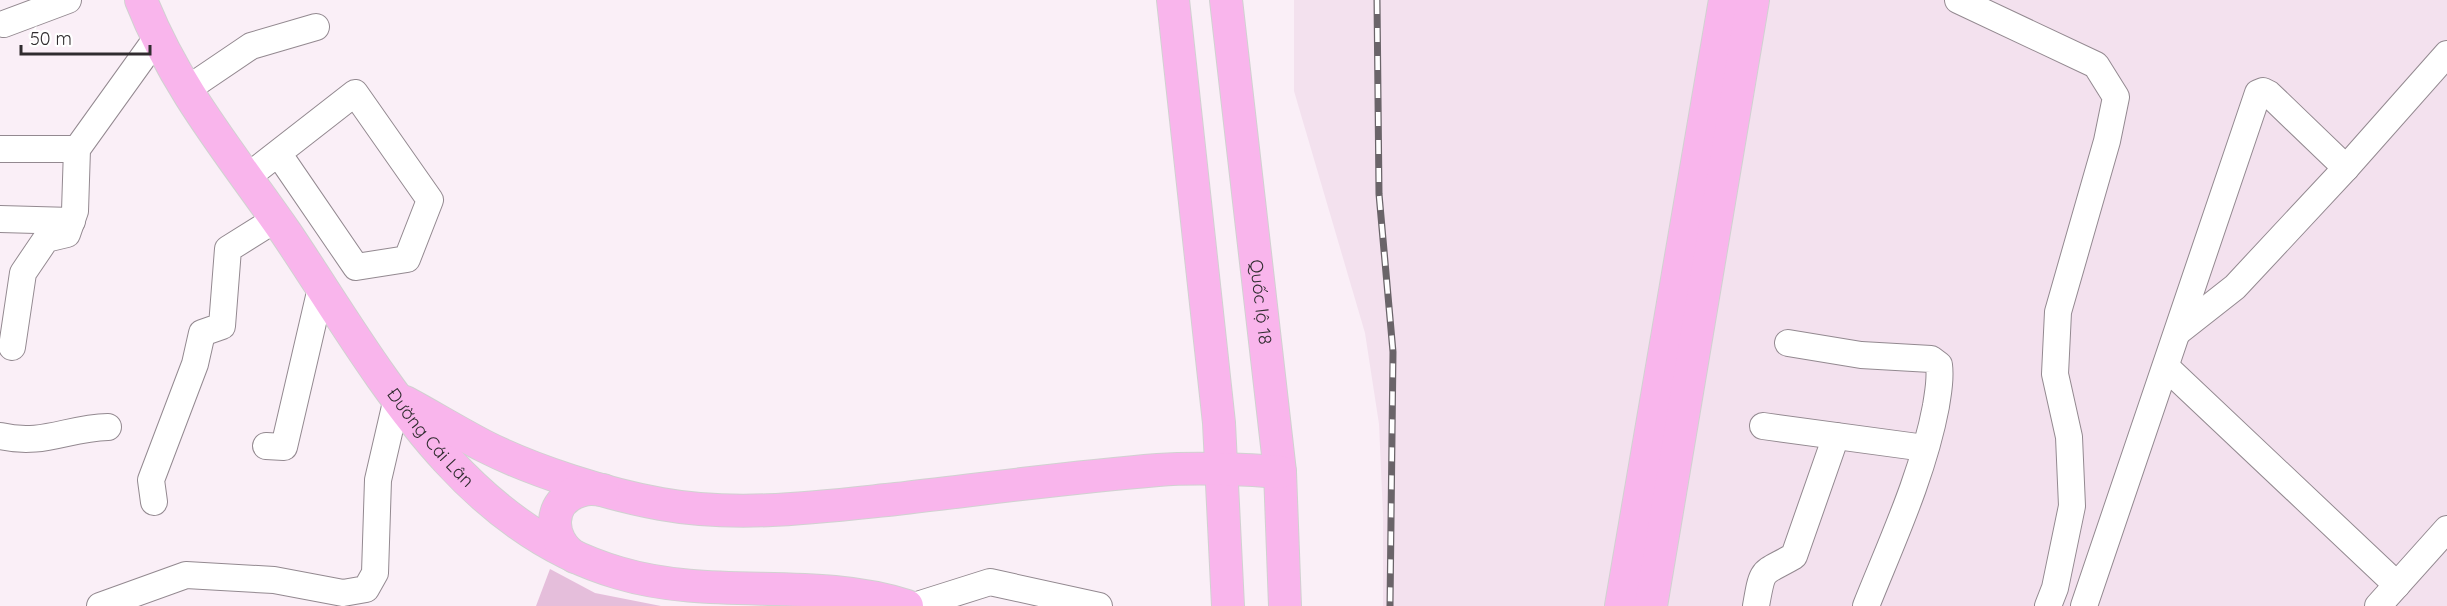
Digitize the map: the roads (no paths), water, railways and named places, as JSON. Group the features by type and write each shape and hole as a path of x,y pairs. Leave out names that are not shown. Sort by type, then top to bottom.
{"main road":[{"name":"Đường Cái Lân","path":"141,0 156,39 186,90 397,398 426,438 507,516 578,559 650,581 699,588 840,591 878,597 907,606"},
{"path":"1173,0 1222,468 1228,606"},
{"name":"Quốc lộ 18","path":"1226,0 1280,472 1285,606"},
{"path":"1621,606 1725,0"},
{"path":"1651,606 1753,0"},
{"path":"397,398 486,447 547,471 606,490 661,504 758,510 817,507 1159,470 1222,468 1280,472"},
{"path":"578,559 559,543 554,521 558,510 572,494 583,490 606,490"}],"street":[{"path":"4,24 68,0"},
{"path":"1958,0 2096,65 2116,97 2107,141 2058,312 2055,374 2069,437 2072,506 2055,588 2048,606"},
{"path":"186,90 251,46 316,27"},
{"path":"12,347 12,273 46,239 67,234 75,211 77,148 156,39"},
{"path":"2179,331 2235,287 2346,168 2447,54"},
{"path":"2084,606 2258,93 2263,91 2269,94 2346,168"},
{"path":"246,178 278,153 355,93 430,200 407,259 356,267 278,153"},
{"path":"0,148 77,148"},
{"path":"0,219 72,221"},
{"path":"154,502 151,480 195,364 201,333 222,326 228,249 276,219"},
{"path":"266,446 284,447 321,288"},
{"path":"1788,343 1861,354 1931,359 1939,365 1941,378 1933,424 1918,474 1866,606"},
{"path":"2166,367 2397,585"},
{"path":"100,606 186,575 274,580 343,593 366,589 375,573 378,480 397,398"},
{"path":"1763,426 1925,448"},
{"path":"0,436 20,441 57,437 85,428 108,427"},
{"path":"1756,606 1761,577 1769,568 1794,556 1836,436"},
{"path":"2378,606 2447,529"},
{"path":"914,606 990,582 1099,606"}],"railway":[{"path":"1377,0 1379,194 1393,352 1390,606"}]}
